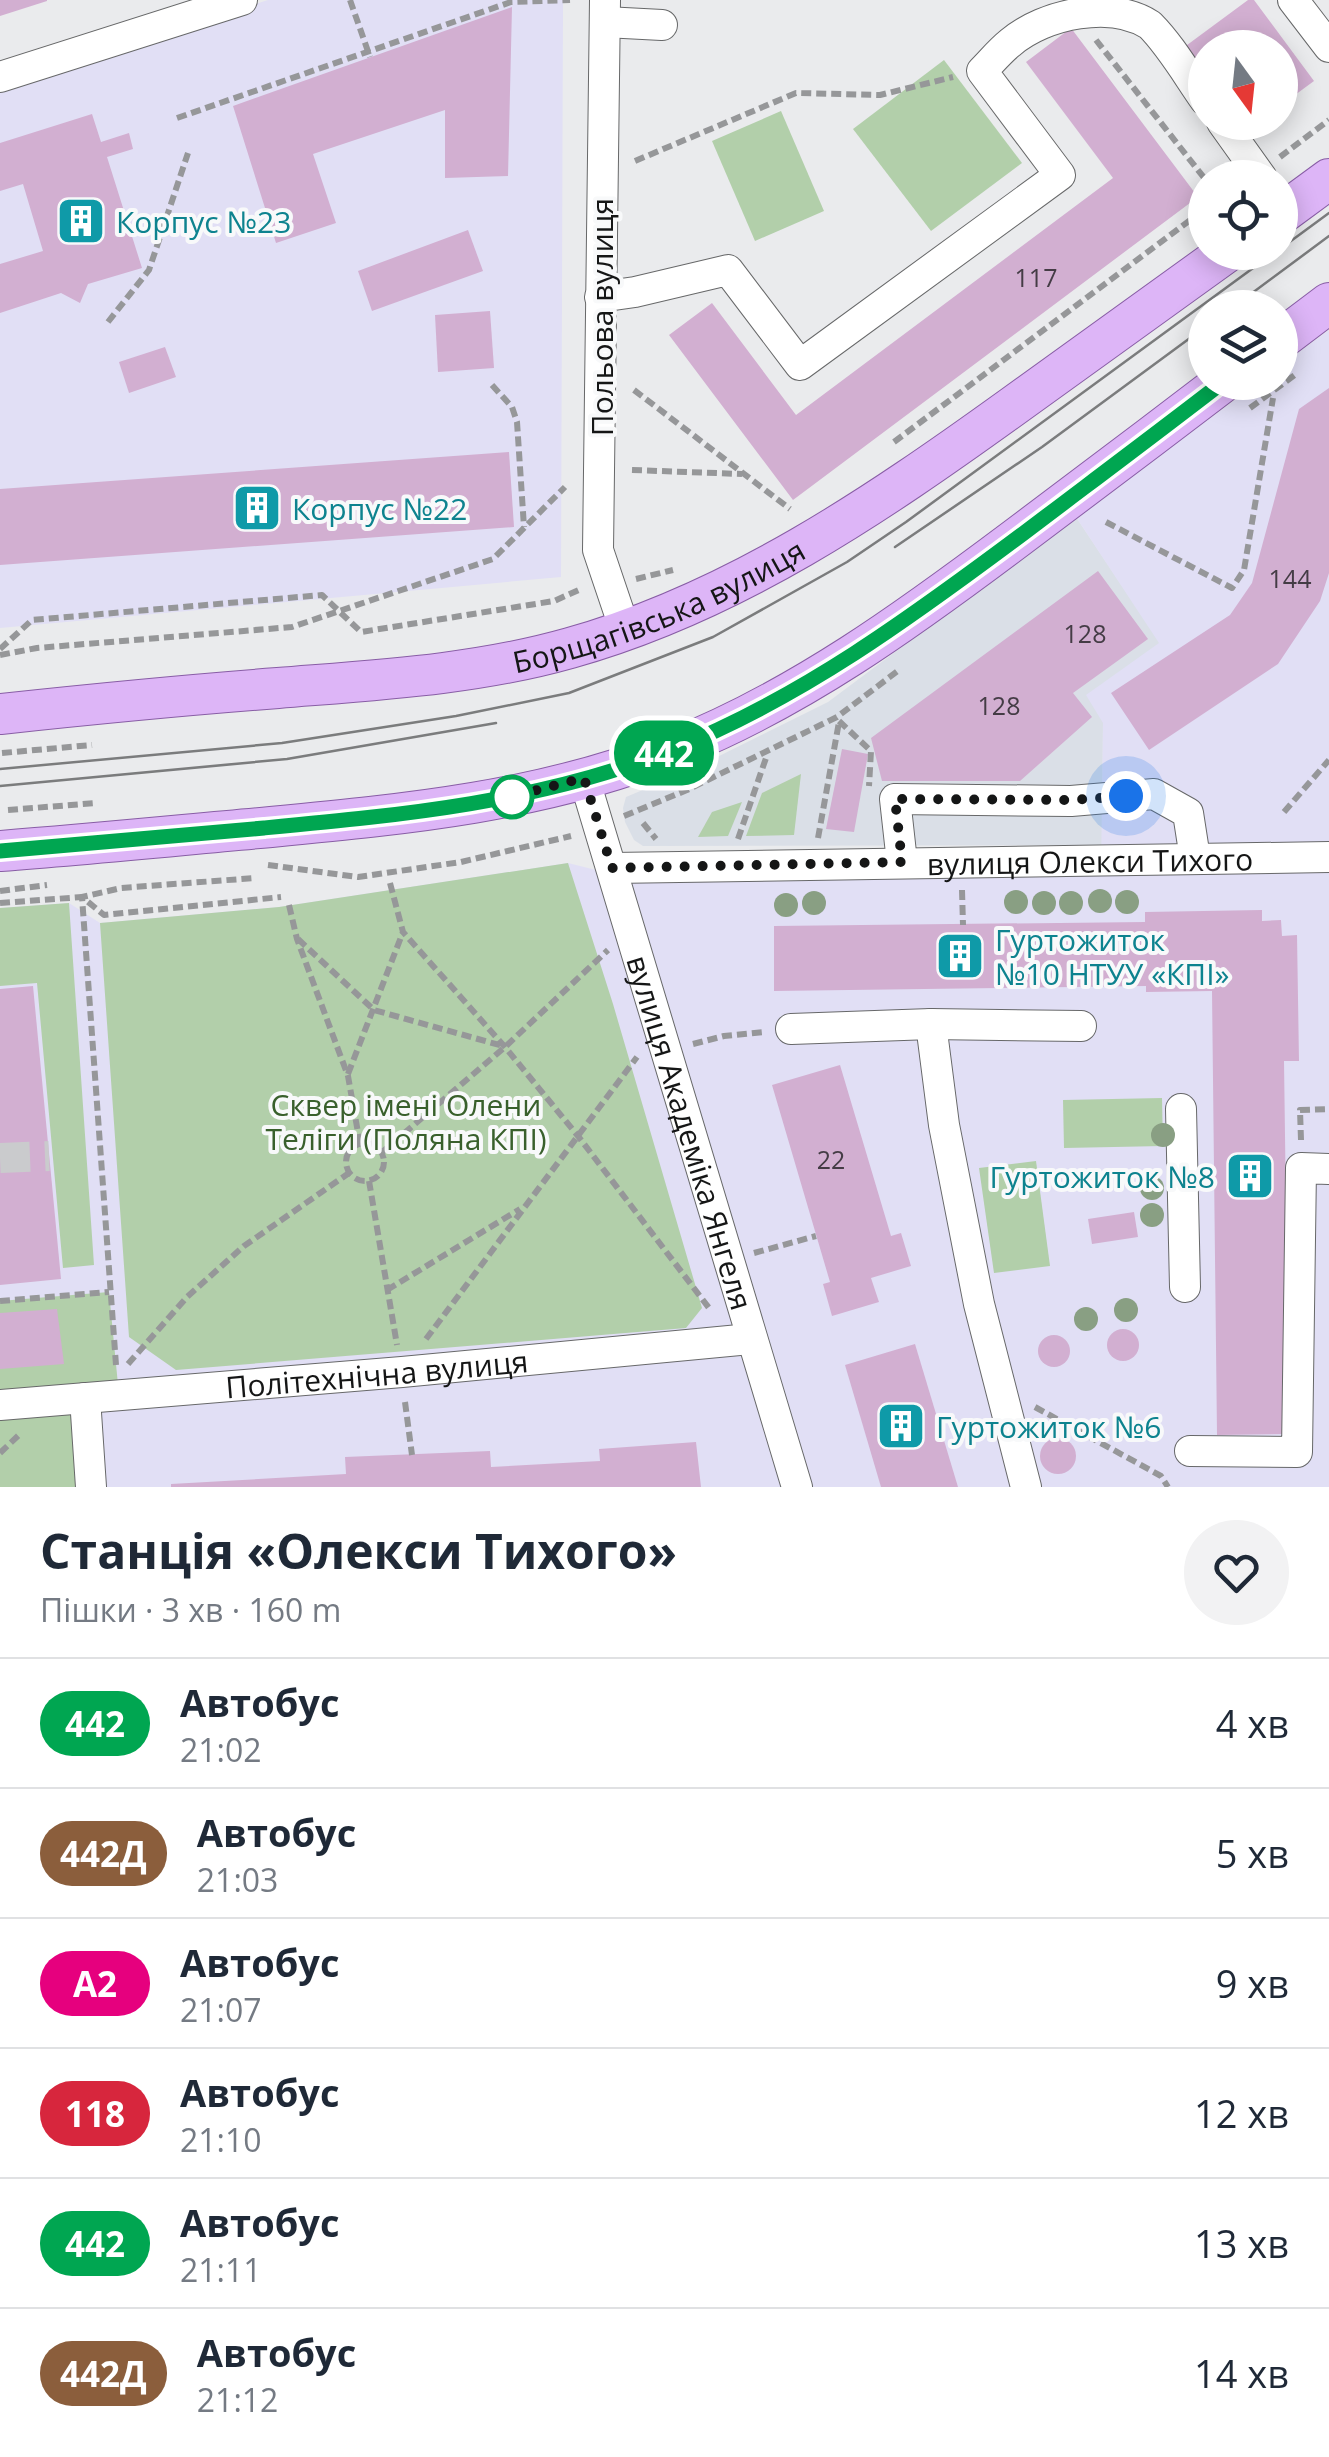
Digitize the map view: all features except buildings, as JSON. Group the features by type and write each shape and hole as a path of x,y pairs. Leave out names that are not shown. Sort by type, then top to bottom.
{"main road":[{"path":"1298,198 1329,179"},
{"name":"Борщагівська вулиця","path":"1,734 471,670 570,648 625,630 725,588 824,536 922,472 1202,270"},
{"path":"1298,326 1329,303"},
{"path":"0,851 415,814 498,800 670,751 765,707 847,660 959,582 1199,400"}],"street":[{"path":"0,77 242,0"},
{"path":"1293,0 1329,47"},
{"path":"600,296 635,292 728,270 800,365 1060,175 982,70 1011,42 1089,5 1122,8 1149,24 1188,77"},
{"path":"605,11 662,25"},
{"name":"Польова вулиця","path":"605,11 598,550 625,630"},
{"name":"вулиця Академіка Янгеля","path":"584,778 796,1487"},
{"path":"902,862 895,799 1071,800 1154,794 1188,813 1195,858"},
{"name":"вулиця Олекси Тихого","path":"612,868 1329,857"},
{"path":"790,1029 931,1024 1081,1026"},
{"path":"931,1024 944,1126 976,1286 1026,1487"},
{"path":"1181,1109 1185,1287"},
{"path":"1190,1451 1297,1452 1315,1168"},
{"name":"Політехнічна вулиця","path":"0,1404 750,1339"},
{"path":"85,1398 90,1487"}],"path":[{"path":"350,0 369,54"},
{"path":"178,118 512,2 570,0"},
{"path":"1074,12 1191,160"},
{"path":"635,161 796,94 880,94 982,70"},
{"path":"1279,160 1329,120"},
{"path":"108,322 149,270 188,152"},
{"path":"882,451 1188,223"},
{"path":"492,385 512,408 517,422 524,528"},
{"path":"634,390 787,513 802,507"},
{"path":"1106,522 1232,588 1244,570 1273,400"},
{"path":"632,470 743,474"},
{"path":"2,648 292,628 494,558 565,487"},
{"path":"2,648 32,620 322,595 360,632 554,600 606,578 622,582 690,564"},
{"path":"816,844 839,721 871,751 868,788"},
{"path":"1,734 92,745"},
{"path":"736,845 766,758"},
{"path":"1284,812 1329,760"},
{"path":"8,810 96,803"},
{"path":"0,902 255,878"},
{"path":"390,883 403,932 578,1136 719,1320"},
{"path":"962,889 963,925"},
{"path":"82,897 104,915 281,898"},
{"path":"82,897 117,1376 187,1297 244,1246 349,1173"},
{"path":"289,905 348,1076 360,1144"},
{"path":"348,1076 403,932"},
{"path":"298,938 374,1010 504,1047"},
{"path":"381,1153 504,1047 609,949"},
{"path":"692,1045 724,1036 790,1029"},
{"path":"402,1372 640,1052"},
{"path":"1315,1168 1300,1110 1329,1110"},
{"path":"360,1144 372,1145 381,1153 382,1170 369,1181 358,1180 346,1164 348,1154 360,1144"},
{"path":"369,1181 402,1372"},
{"path":"388,1290 526,1206"},
{"path":"753,1253 816,1236"},
{"path":"0,1301 110,1292"},
{"path":"1003,1390 1160,1476 1168,1487"},
{"path":"408,1423 412,1455"}],"shaded area":[{"path":"268,0 563,0 561,577 0,628 0,85"},
{"path":"1329,330 1329,1487 0,1487 0,908 69,903 100,923 279,907 568,863 636,880 1101,872 1103,723 1086,695 1159,643 1076,517 1235,400 1298,400 1298,353"},
{"path":"1076,517 1160,643 1103,723 1102,845 643,846 634,840 625,822 626,797 695,768 828,702"}],"green space":[{"path":"944,60 1022,163 931,231 853,129"},
{"path":"781,111 824,211 755,241 712,141"},
{"path":"801,774 794,835 746,836 762,793"},
{"path":"742,802 728,836 698,837 712,812"},
{"name":"Сквер імені Олени Теліги (Поляна КПІ)","path":"568,863 702,1308 686,1328 176,1370 129,1337 100,923 279,907"},
{"path":"69,903 94,1265 63,1268 37,983 0,986 0,908"},
{"path":"1162,1098 1163,1146 1064,1148 1063,1100"},
{"path":"1036,1161 1050,1266 994,1273 979,1168"},
{"path":"109,1292 119,1395 85,1398 91,1487 0,1487 0,1301"}],"tunnel":[{"path":"0,1158 49,1156"}],"tram line":[{"path":"1298,236 1329,213"},
{"path":"1256,290 1329,236"},
{"path":"0,769 282,743 456,716 569,693 713,637 847,562 906,522 1250,270"},
{"path":"895,547 1042,447 1188,340"},
{"path":"0,786 287,759 496,723"}],"bus line":[{"name":"442","path":"0,851 415,814 498,800 670,751 765,707 847,660 959,582 1199,400"}],"place":[{"name":"Корпус №23","path":"81,221"},
{"name":"Корпус №22","path":"257,508"},
{"name":"Гуртожиток №10 НТУУ «КПІ»","path":"960,956"},
{"name":"Гуртожиток №8","path":"1250,1176"},
{"name":"Гуртожиток №6","path":"901,1426"}],"route":[{"path":"512,797 498,800 584,778 612,868 902,862 895,799 1071,800 1126,796"}]}
